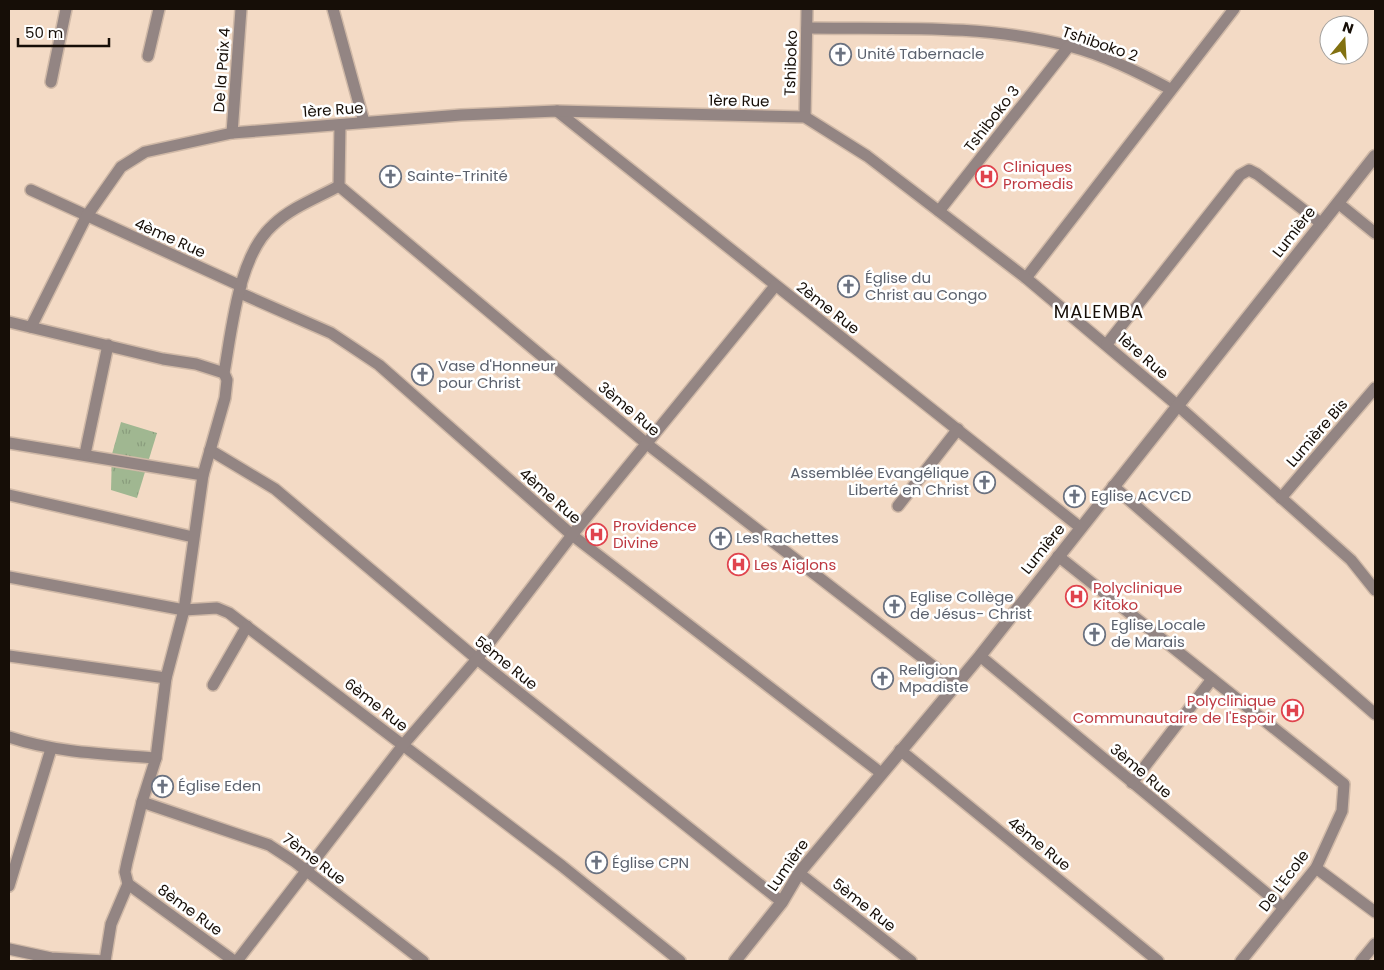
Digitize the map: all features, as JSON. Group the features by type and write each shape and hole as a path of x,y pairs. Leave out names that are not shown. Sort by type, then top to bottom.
{"street":[{"path":"51,82 66,9"},
{"path":"148,56 159,9"},
{"name":"De la Paix 4","path":"232,133 241,9"},
{"path":"334,9 364,122"},
{"name":"Tshiboko","path":"805,117 807,9"},
{"path":"1026,278 1170,89 1234,9"},
{"name":"Tshiboko 2","path":"808,28 967,29 1069,46 1124,65 1170,89"},
{"name":"Tshiboko 3","path":"939,211 1069,46"},
{"name":"1ère Rue","path":"31,327 86,216 121,167 145,152 169,145 232,133 364,122 557,111 805,117 867,156 1026,278 1107,344 1351,560 1375,590"},
{"name":"2ème Rue","path":"557,111 1082,528"},
{"path":"9,949 51,958 105,961 111,924 128,884 125,872 142,802 156,758 166,678 184,610 203,475 225,398 227,380 224,373 240,290 256,246 272,226 294,208 339,186 340,125"},
{"name":"Lumière","path":"736,961 782,902 799,873 955,683 980,656 1375,156"},
{"path":"1107,344 1240,175 1248,170 1257,174 1322,224"},
{"name":"3ème Rue","path":"339,186 646,444 955,683"},
{"path":"31,190 86,216"},
{"path":"1338,203 1375,233"},
{"name":"4ème Rue","path":"86,216 331,333 379,365 572,534 881,773"},
{"path":"235,961 307,872 403,745 477,659 572,534 775,286"},
{"path":"9,322 163,359 196,364 224,373"},
{"path":"85,454 108,346"},
{"name":"Lumière Bis","path":"1281,498 1375,388"},
{"path":"898,506 958,429"},
{"path":"9,443 85,454 203,475"},
{"name":"5ème Rue","path":"210,450 275,489 477,659 782,902"},
{"path":"1113,486 1375,714"},
{"path":"9,495 193,538"},
{"path":"1058,556 1212,679 1132,783"},
{"name":"6ème Rue","path":"9,577 184,610 218,608 229,613 562,866 680,961"},
{"path":"212,685 247,626"},
{"path":"9,656 166,678"},
{"name":"3ème Rue","path":"980,656 1283,908"},
{"name":"De L'Ecole","path":"1212,679 1344,784 1342,811 1316,868 1241,961"},
{"path":"9,737 51,749 156,758"},
{"path":"9,886 51,749"},
{"name":"4ème Rue","path":"900,750 1158,961"},
{"name":"7ème Rue","path":"142,802 269,845 423,961"},
{"path":"1316,868 1375,912"},
{"name":"5ème Rue","path":"799,873 911,961"},
{"name":"8ème Rue","path":"128,884 235,961"},
{"path":"1361,961 1375,944"}],"green space":[{"path":"121,422 157,433 137,498 111,490 112,454"}],"place":[{"name":"Unité Tabernacle","path":"841,54"},
{"name":"Sainte-Trinité","path":"391,176"},
{"name":"Cliniques Promedis","path":"987,176"},
{"name":"Église du Christ au Congo","path":"849,287"},
{"name":"Vase d'Honneur pour Christ","path":"422,375"},
{"name":"Assemblée Evangélique Liberté en Christ","path":"985,482"},
{"name":"Eglise ACVCD","path":"1075,496"},
{"name":"Providence Divine","path":"597,535"},
{"name":"Les Rachettes","path":"720,538"},
{"name":"Les Aiglons","path":"738,565"},
{"name":"Polyclinique Kitoko","path":"1077,597"},
{"name":"Eglise Collège de Jésus- Christ","path":"894,606"},
{"name":"Eglise Locale de Marais","path":"1095,634"},
{"name":"Religion Mpadiste","path":"883,679"},
{"name":"Polyclinique Communautaire de l'Espoir","path":"1292,710"},
{"name":"Église Eden","path":"162,786"},
{"name":"Église CPN","path":"596,863"}],"district":[{"name":"MALEMBA","path":"1099,312"}]}
